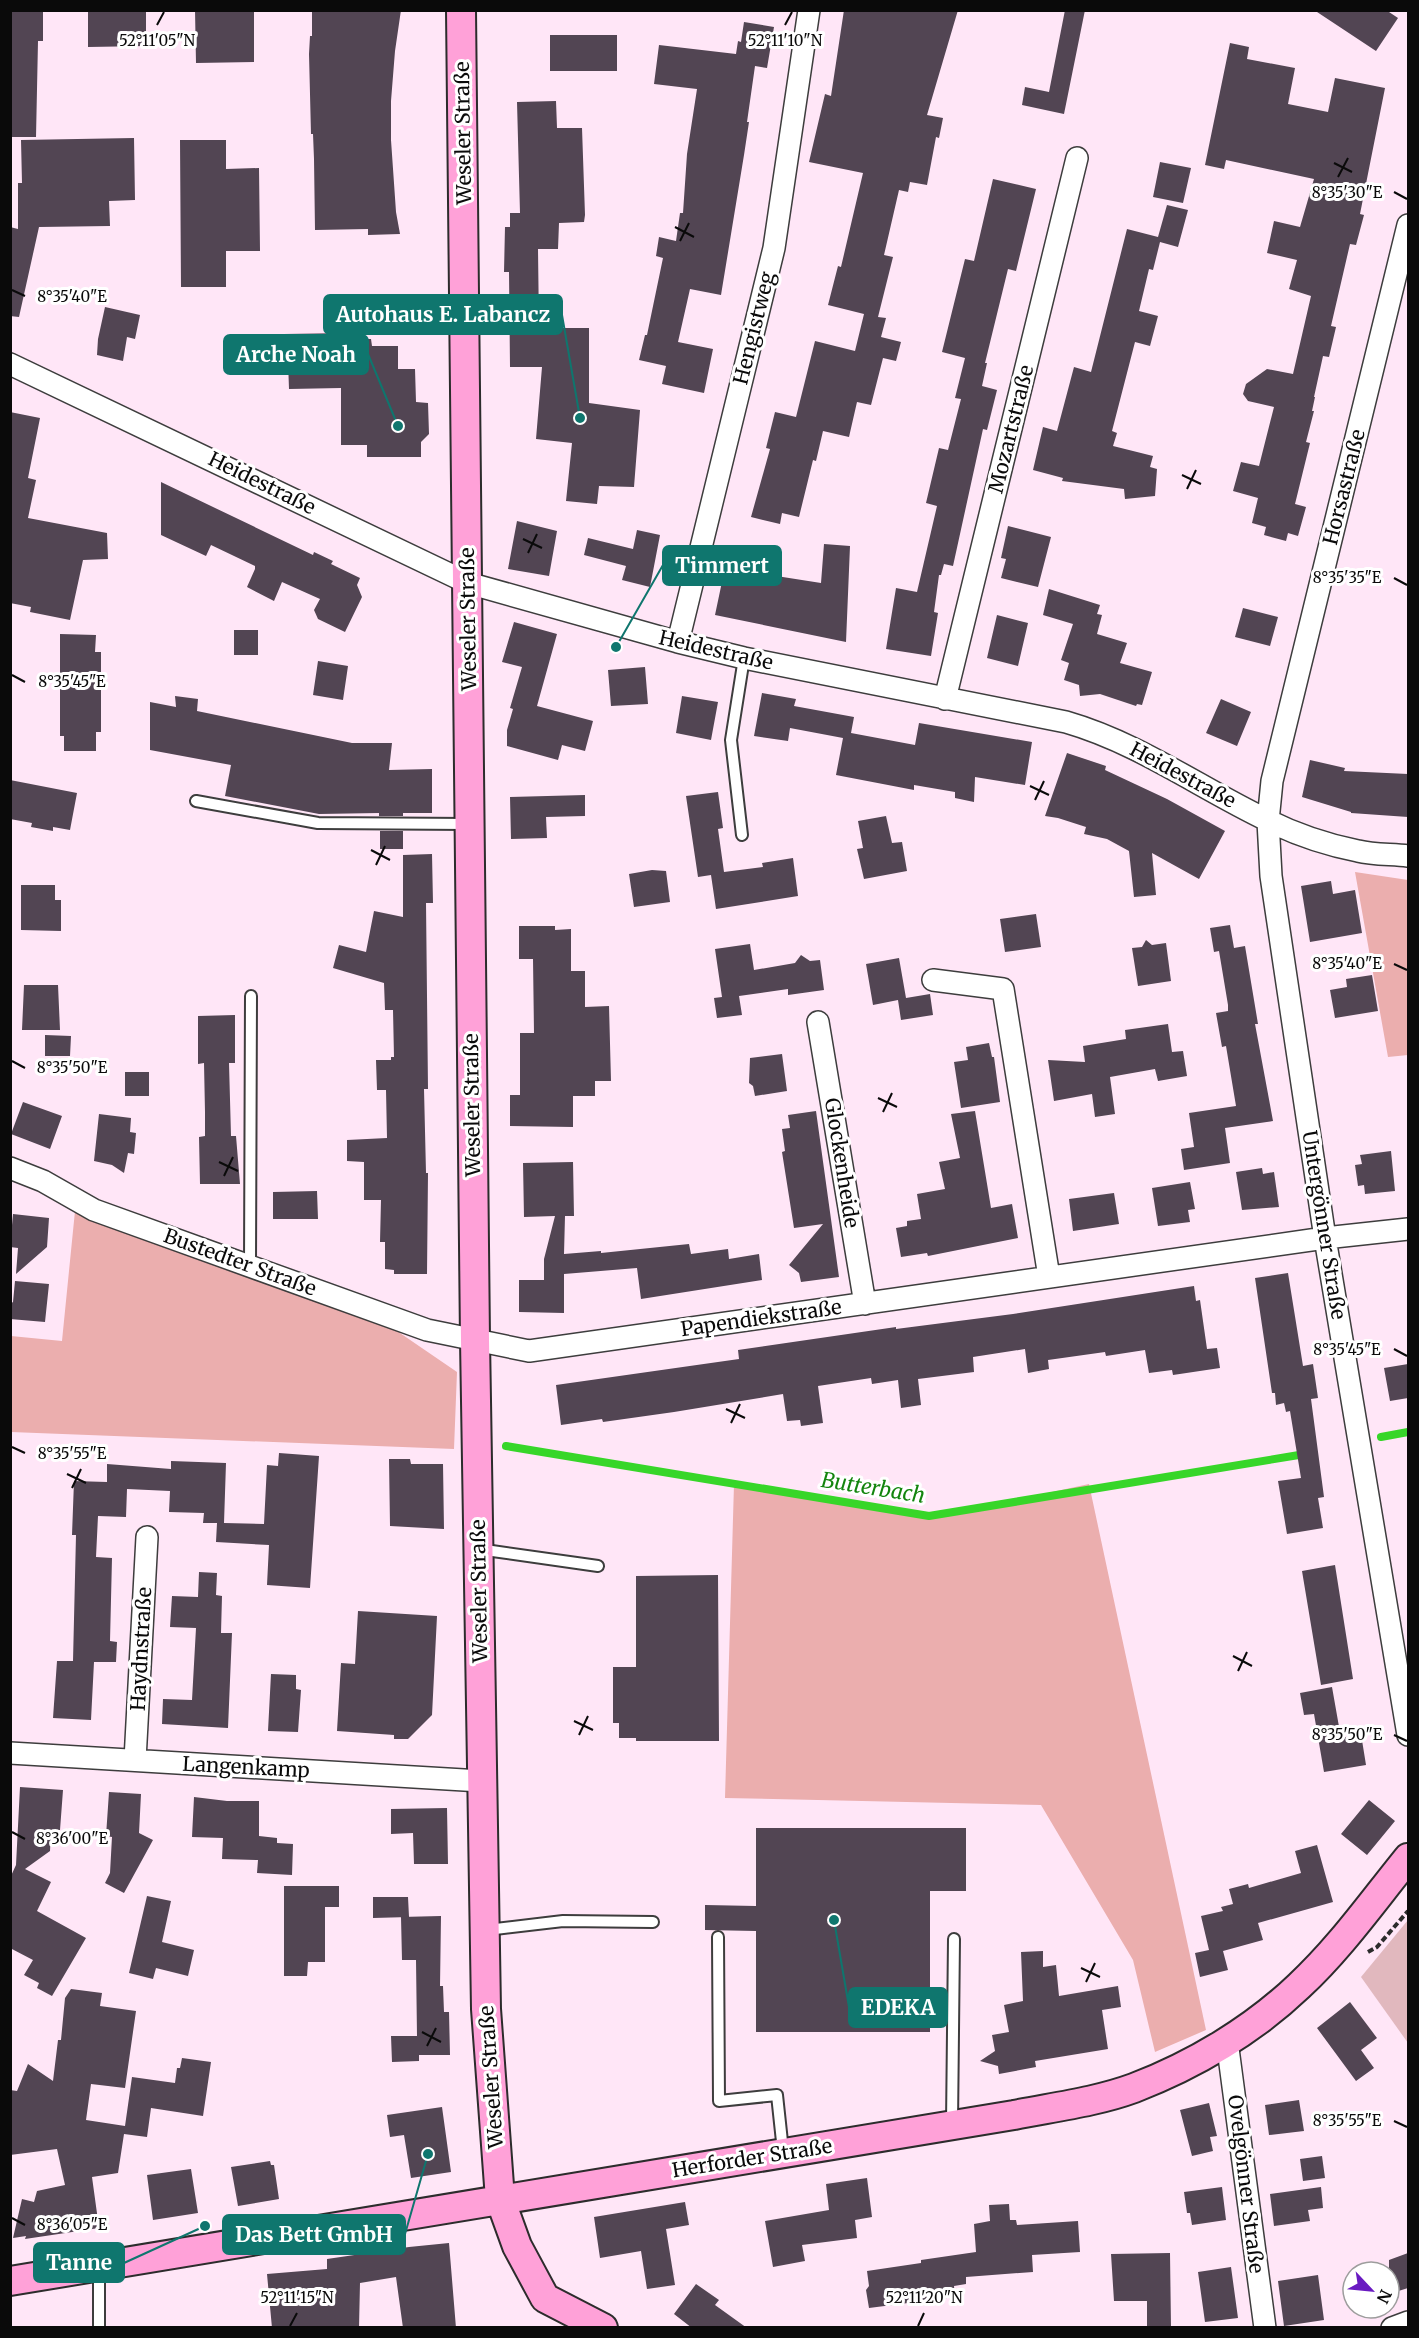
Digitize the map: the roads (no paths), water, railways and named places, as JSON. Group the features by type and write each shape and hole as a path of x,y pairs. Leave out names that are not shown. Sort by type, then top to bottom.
{"street":[{"name":"Weseler Straße","path":"461,10 475,1340 486,2008 500,2199 517,2247 545,2298 596,2326"},
{"name":"Hengistweg","path":"678,642 774,248 809,10"},
{"name":"Mozartstraße","path":"945,699 1077,158"},
{"name":"Horsastraße","path":"1268,821 1272,781 1408,225"},
{"name":"Heidestraße","path":"10,364 468,583 678,642 744,658 1066,722 1095,730 1122,741 1268,821 1324,842 1360,852 1408,856"},
{"name":"Untergönner Straße","path":"1268,821 1271,876 1325,1238 1408,1735"},
{"path":"933,980 1003,989 1048,1277"},
{"name":"Glockenheide","path":"818,1022 865,1304"},
{"name":"Bustedter Straße","path":"10,1168 43,1181 94,1210 427,1330 475,1340"},
{"name":"Papendiekstraße","path":"475,1340 529,1352 1325,1238 1408,1229"},
{"name":"Haydnstraße","path":"135,1760 147,1537"},
{"name":"Langenkamp","path":"10,1753 481,1781"},
{"name":"Herforder Straße","path":"10,2281 952,2125 1081,2102 1132,2088 1178,2068 1227,2041 1268,2013 1328,1956 1408,1858"},
{"name":"Ovelgönner Straße","path":"1227,2041 1265,2328"},
{"path":"1392,2328 1408,2322"}],"lane":[{"path":"742,835 731,740 744,658"},
{"path":"196,801 318,824 470,824"},
{"path":"250,1265 251,996"},
{"path":"478,1549 598,1566"},
{"path":"483,1930 563,1921 653,1922"},
{"path":"718,1937 719,2101 777,2095 783,2152"},
{"path":"952,2125 954,1938"},
{"path":"99,2266 99,2328"}],"waterway":[{"name":"Butterbach","path":"1381,1437 1408,1432"},
{"name":"Butterbach","path":"506,1446 929,1516 1305,1454"}],"place":[{"name":"Autohaus E. Labancz","path":"580,418"},
{"name":"Arche Noah","path":"398,426"},
{"name":"Timmert","path":"616,647"},
{"name":"EDEKA","path":"834,1920"},
{"name":"Das Bett GmbH","path":"428,2154"},
{"name":"Tanne","path":"205,2226"}]}
